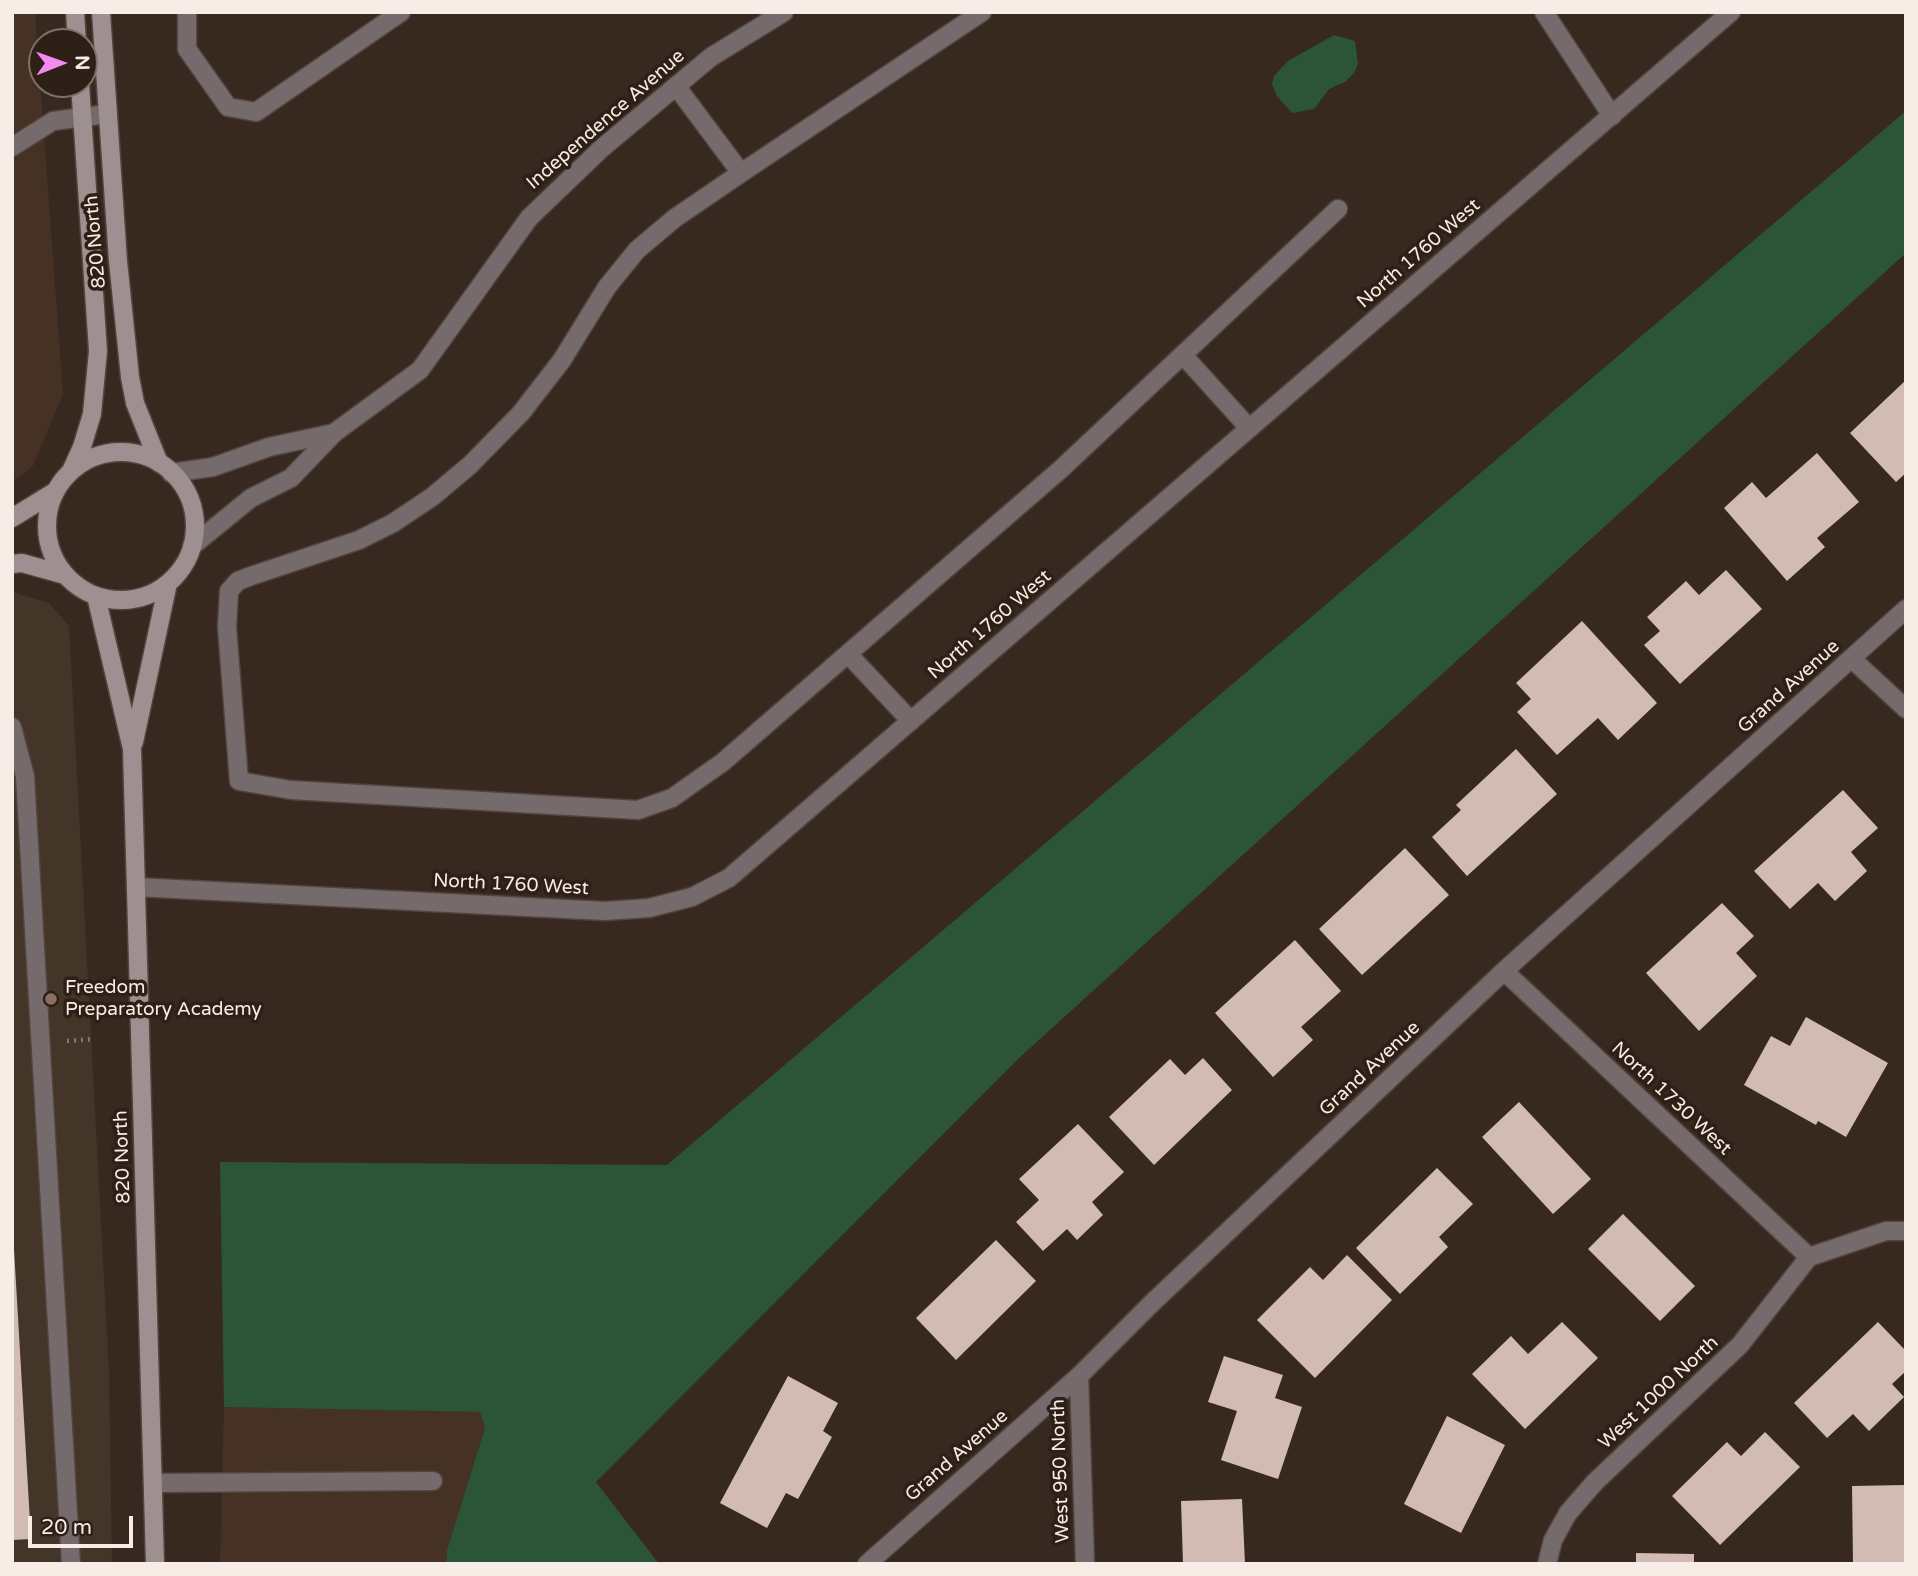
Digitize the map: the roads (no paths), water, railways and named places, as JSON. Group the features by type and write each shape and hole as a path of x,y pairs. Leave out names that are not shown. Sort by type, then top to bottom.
{"main road":[{"name":"820 North","path":"101,12 130,377 135,403 165,468"},
{"name":"820 North","path":"70,472 88,430 97,381 98,351 80,98"},
{"path":"12,564 22,563 65,575 96,596 133,599 168,583 186,560 192,546 194,526 192,506 184,488 165,468 145,456 113,452 97,456 70,472 56,491 47,520 50,549 65,575"},
{"path":"12,518 56,491"},
{"name":"820 North","path":"132,749 168,583"},
{"name":"820 North","path":"96,596 132,749 155,1564"}],"street":[{"path":"187,12 187,49 228,107 256,112 401,12"},
{"name":"Independence Avenue","path":"192,546 251,498 291,478 334,433 419,370 529,218 602,148 711,57 784,12"},
{"path":"982,12 675,218 637,250 607,287 562,360 521,413 470,465 432,497 393,523 359,540 238,581 229,591 228,627 239,781 291,790 638,810 672,798 723,762 1061,470 1338,209"},
{"path":"1544,12 1612,116"},
{"name":"North 1760 West","path":"136,887 605,911 649,908 692,897 729,878 1731,12"},
{"path":"676,86 741,173"},
{"path":"12,147 42,126 82,116 107,114"},
{"path":"1183,355 1249,428"},
{"name":"Independence Avenue","path":"165,468 213,467 269,447 334,433"},
{"name":"Grand Avenue","path":"867,1564 1079,1376 1152,1303 1504,971 1906,609"},
{"path":"848,654 911,721"},
{"path":"1852,659 1906,709"},
{"path":"12,727 25,776 71,1564"},
{"name":"North 1730 West","path":"1504,971 1809,1257"},
{"path":"1809,1257 1886,1231 1906,1231"},
{"name":"West 1000 North","path":"1547,1564 1553,1541 1568,1513 1595,1482 1740,1345 1809,1257"},
{"name":"West 950 North","path":"1079,1376 1085,1564"},
{"path":"153,1483 433,1481"}],"place":[{"name":"Freedom Preparatory Academy","path":"51,999"}]}
